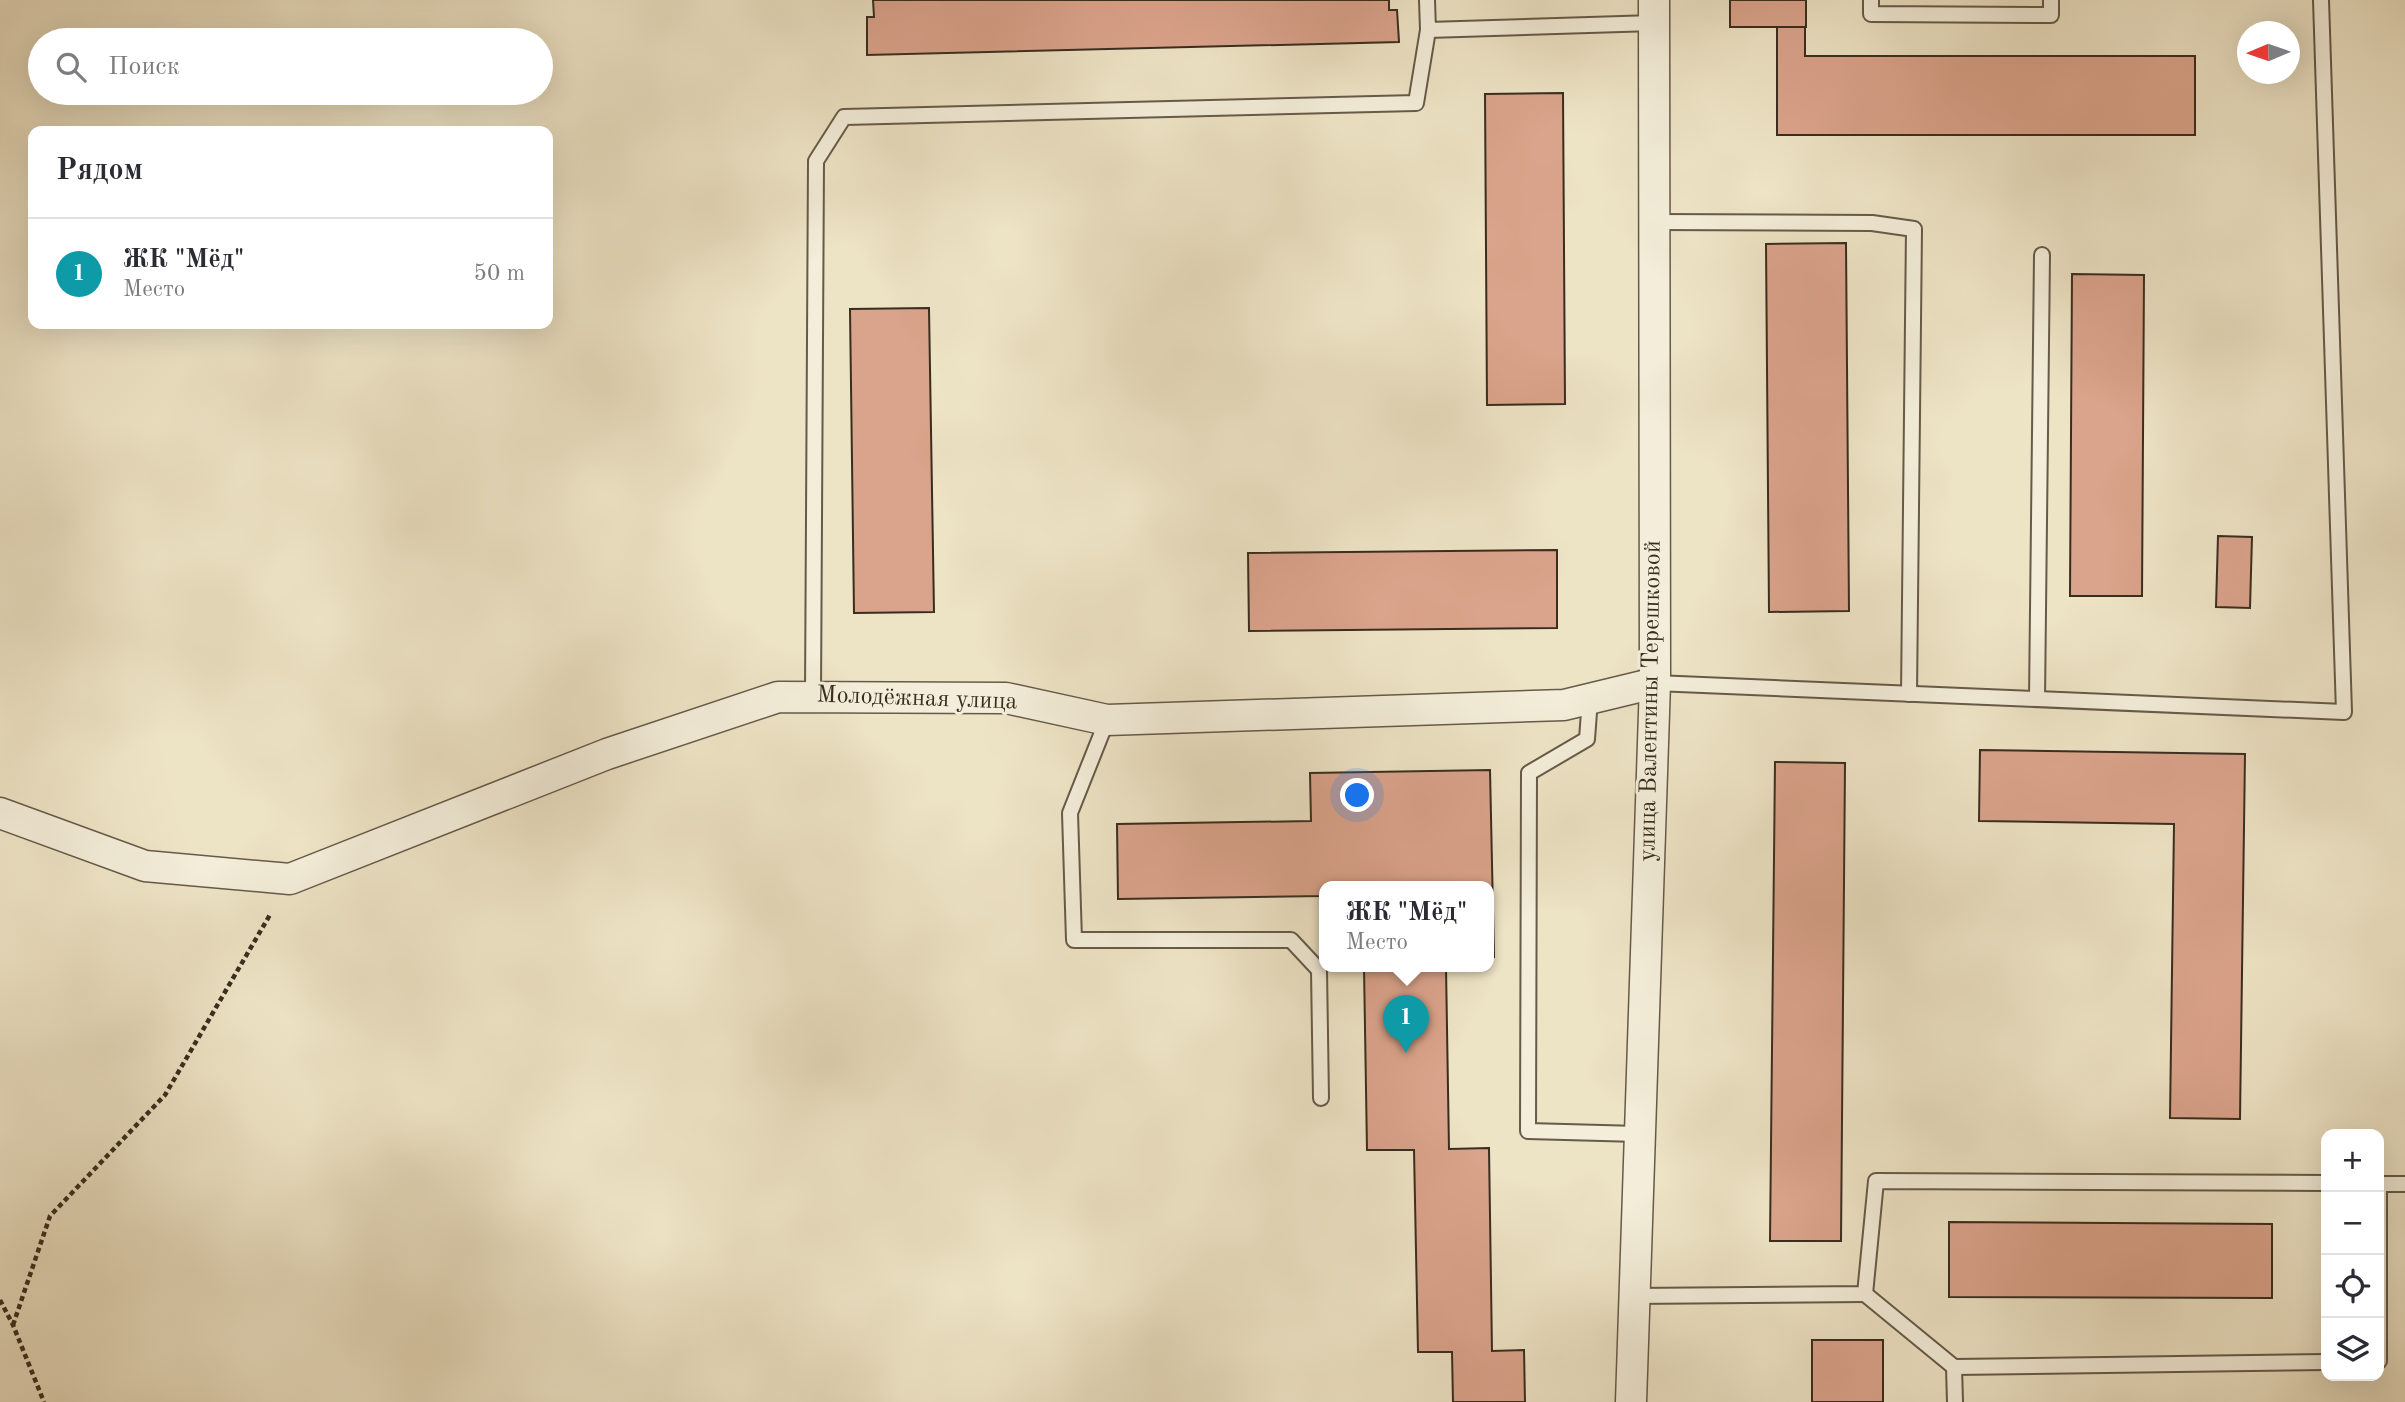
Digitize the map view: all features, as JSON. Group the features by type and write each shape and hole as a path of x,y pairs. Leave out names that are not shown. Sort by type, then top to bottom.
{"street":[{"name":"улица Валентины Терешковой","path":"1631,1402 1655,683 1654,11"},
{"name":"Молодёжная улица","path":"290,879 607,754 778,697 1006,698 1107,720 1564,705 1655,683"},
{"path":"0,813 145,866 290,879"}],"lane":[{"path":"813,696 816,161 844,117 1416,103 1428,30 1427,0"},
{"path":"1871,0 1871,14 2037,15 2051,15 2051,0"},
{"path":"1655,683 2344,712 2321,0"},
{"path":"1428,30 1654,11"},
{"path":"1654,222 1872,223 1914,229 1909,694"},
{"path":"2036,699 2042,255"},
{"path":"1590,699 1587,739 1529,773 1528,1130 1639,1134"},
{"path":"1107,720 1070,813 1074,940 1292,940 1319,970"},
{"path":"1319,972 1321,1098"},
{"path":"1865,1294 1876,1181 2321,1184"},
{"path":"2384,1184 2405,1184"},
{"path":"2379,1192 2379,1318"},
{"path":"1633,1296 1865,1294 1954,1367 2321,1362"},
{"path":"1954,1367 1955,1402"}],"path":[{"path":"13,1325 50,1216 165,1095 290,879"},
{"path":"0,1300 44,1402"}],"building":[{"path":"873,0 1389,0 1389,10 1397,10 1399,42 867,55 867,17 874,17"},
{"path":"1730,0 1806,0 1806,27 1730,27"},
{"path":"1777,27 1805,27 1805,56 2195,56 2195,135 1777,135"},
{"path":"1563,93 1565,404 1487,405 1485,94"},
{"path":"1846,243 1849,611 1769,612 1766,244"},
{"path":"2072,274 2144,275 2142,596 2070,596"},
{"path":"929,308 934,612 854,613 850,309"},
{"path":"2218,536 2252,537 2250,608 2216,607"},
{"path":"1557,550 1557,628 1249,631 1248,553"},
{"path":"1980,750 2245,754 2240,1119 2170,1118 2174,824 1979,821"},
{"path":"1775,762 1845,763 1841,1241 1770,1241"},
{"path":"1490,770 1492,881 1319,881 1319,896 1118,899 1117,824 1311,821 1310,773"},
{"path":"1364,972 1446,972 1449,1149 1489,1148 1492,1351 1524,1350 1525,1402 1453,1402 1452,1352 1418,1352 1414,1150 1367,1150"},
{"path":"1949,1222 2272,1224 2272,1298 1949,1297"},
{"path":"1812,1340 1883,1340 1883,1402 1812,1402"}],"place":[{"name":"ЖК \"Мёд\"","path":"1406,1053"}]}
